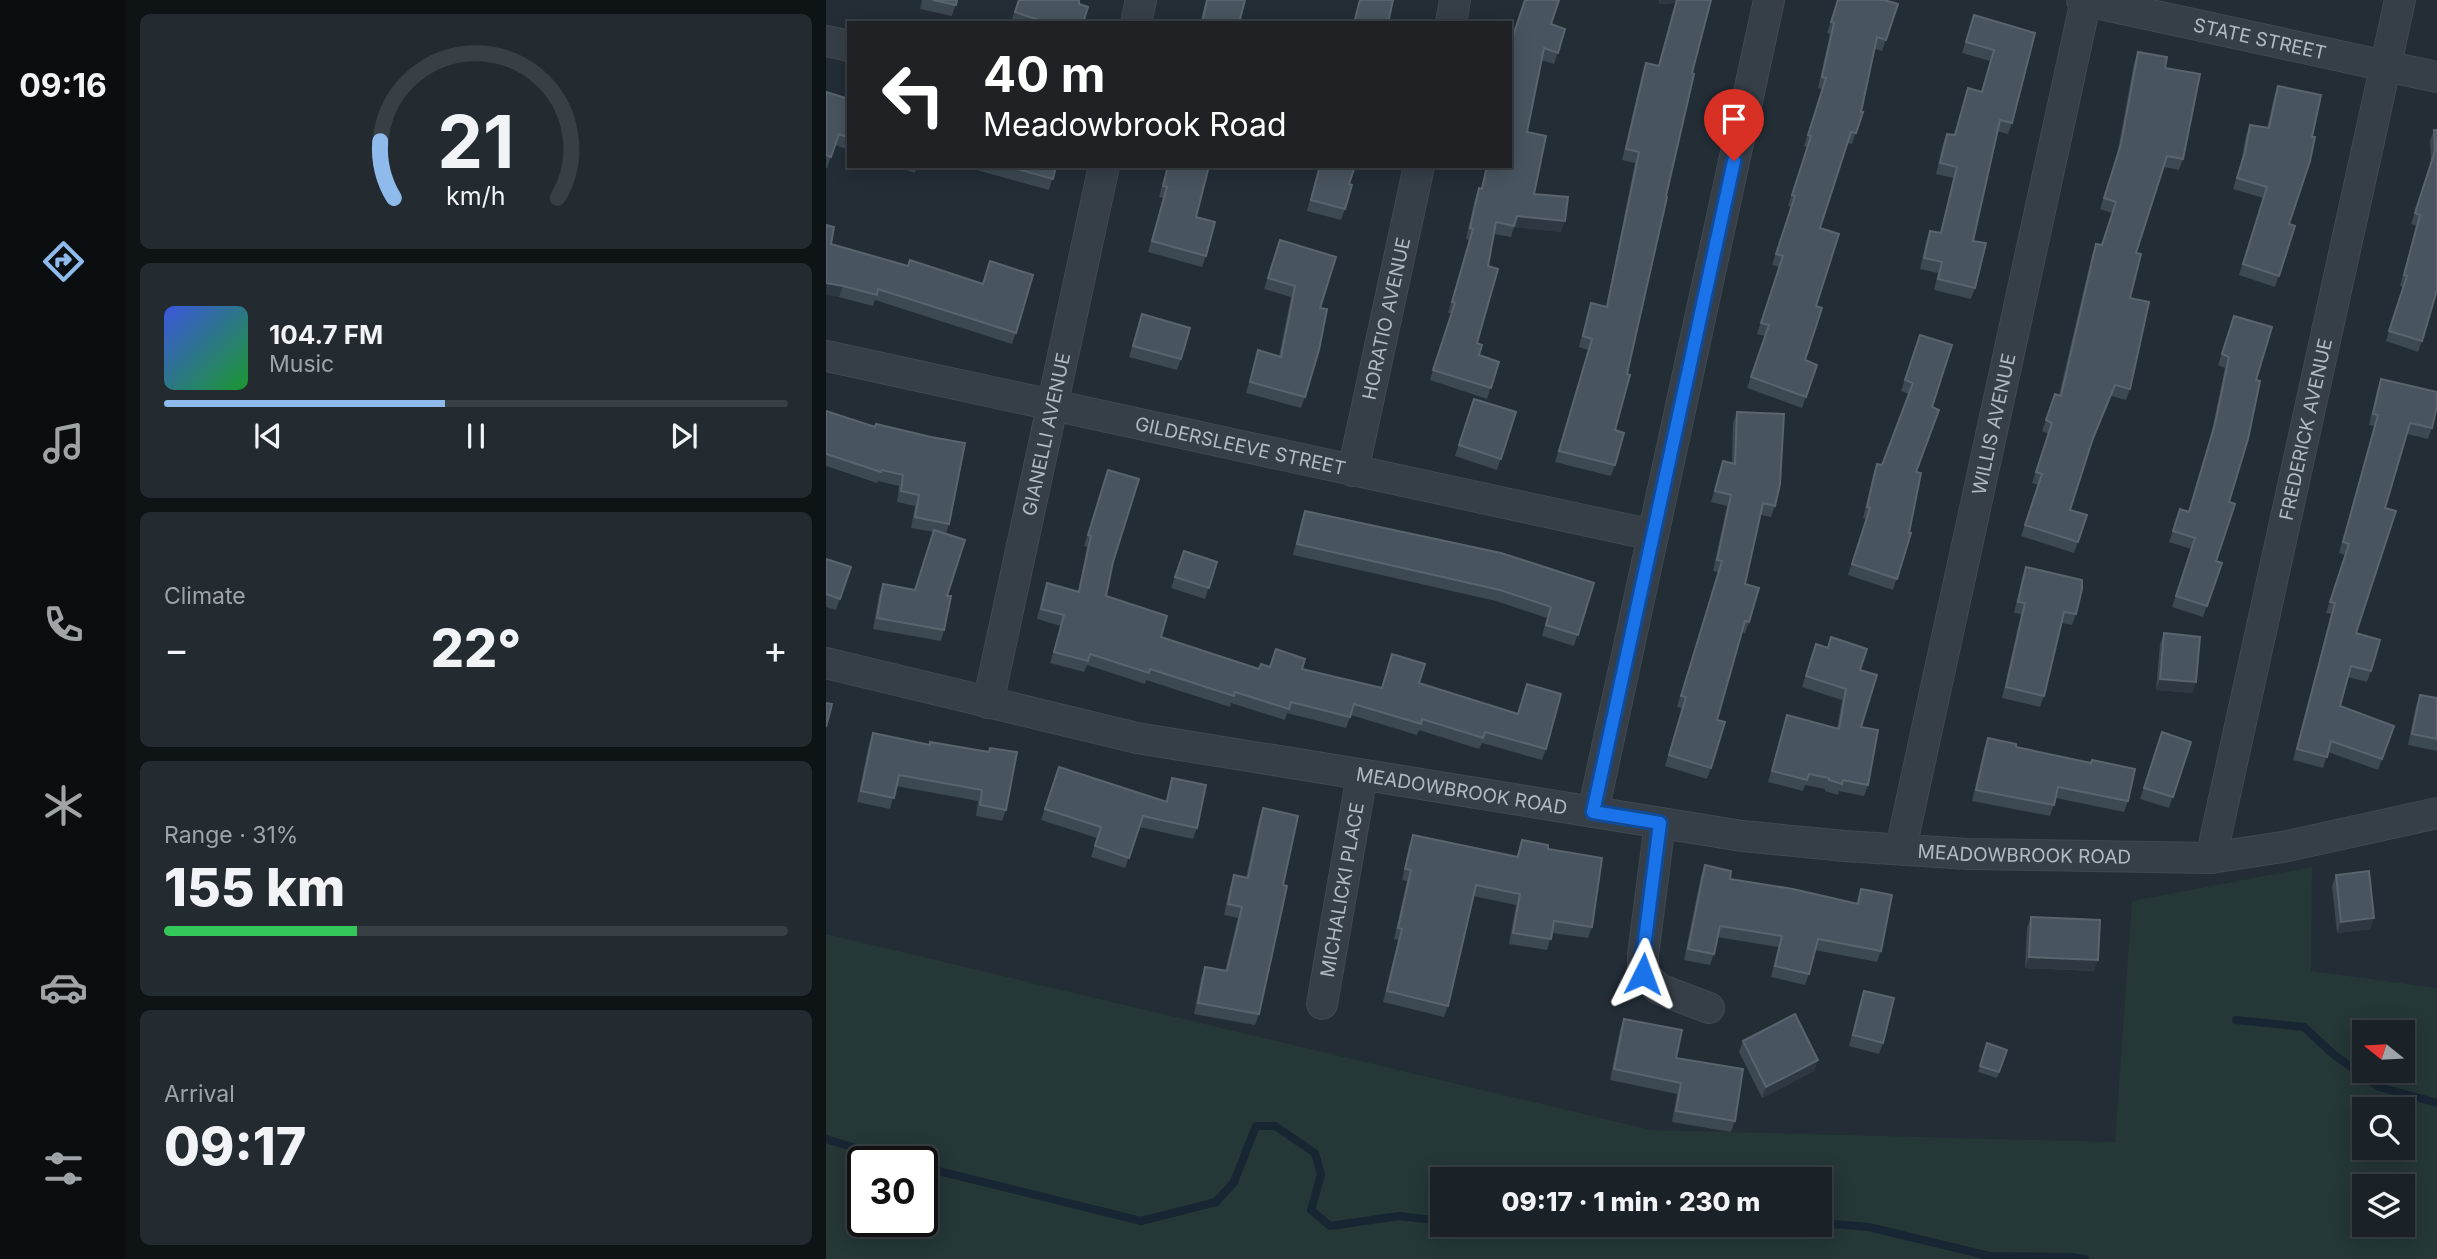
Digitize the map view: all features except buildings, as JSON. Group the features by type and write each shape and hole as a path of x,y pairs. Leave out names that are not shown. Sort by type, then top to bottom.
{"street":[{"path":"1136,21 1141,0"},
{"path":"1451,21 1455,0"},
{"path":"1593,812 1769,0"},
{"name":"STATE STREET","path":"2085,0 2437,77"},
{"name":"WILLIS AVENUE","path":"1900,848 2085,0"},
{"name":"FREDERICK AVENUE","path":"2211,858 2399,0"},
{"path":"826,41 847,46"},
{"name":"GIANELLI AVENUE","path":"988,703 1104,168"},
{"name":"HORATIO AVENUE","path":"1353,471 1419,168"},
{"name":"GILDERSLEEVE STREET","path":"826,356 1653,536"},
{"name":"MEADOWBROOK ROAD","path":"826,663 1137,738 1742,836 1819,844 1968,854 2211,858 2288,846 2437,813"},
{"name":"MICHALICKI PLACE","path":"1322,1004 1362,775"},
{"path":"1660,823 1643,955 1643,974 1659,989 1709,1008"}],"shaded area":[{"path":"2312,867 2311,971 2437,988 2437,1259 826,1259 826,934 1651,1130 2115,1142 2132,901"}],"waterway":[{"path":"2236,1020 2304,1027 2333,1054 2379,1087 2437,1103"},
{"path":"938,1171 1141,1221 1216,1202 1234,1182 1256,1126 1275,1126 1315,1153 1321,1175 1311,1210 1330,1226 1399,1216 1430,1220"},
{"path":"826,1139 849,1146"},
{"path":"1832,1224 1869,1227 1989,1256 2085,1259"}],"route":[{"path":"1643,974 1643,955 1660,823 1593,812 1734,161"}]}
